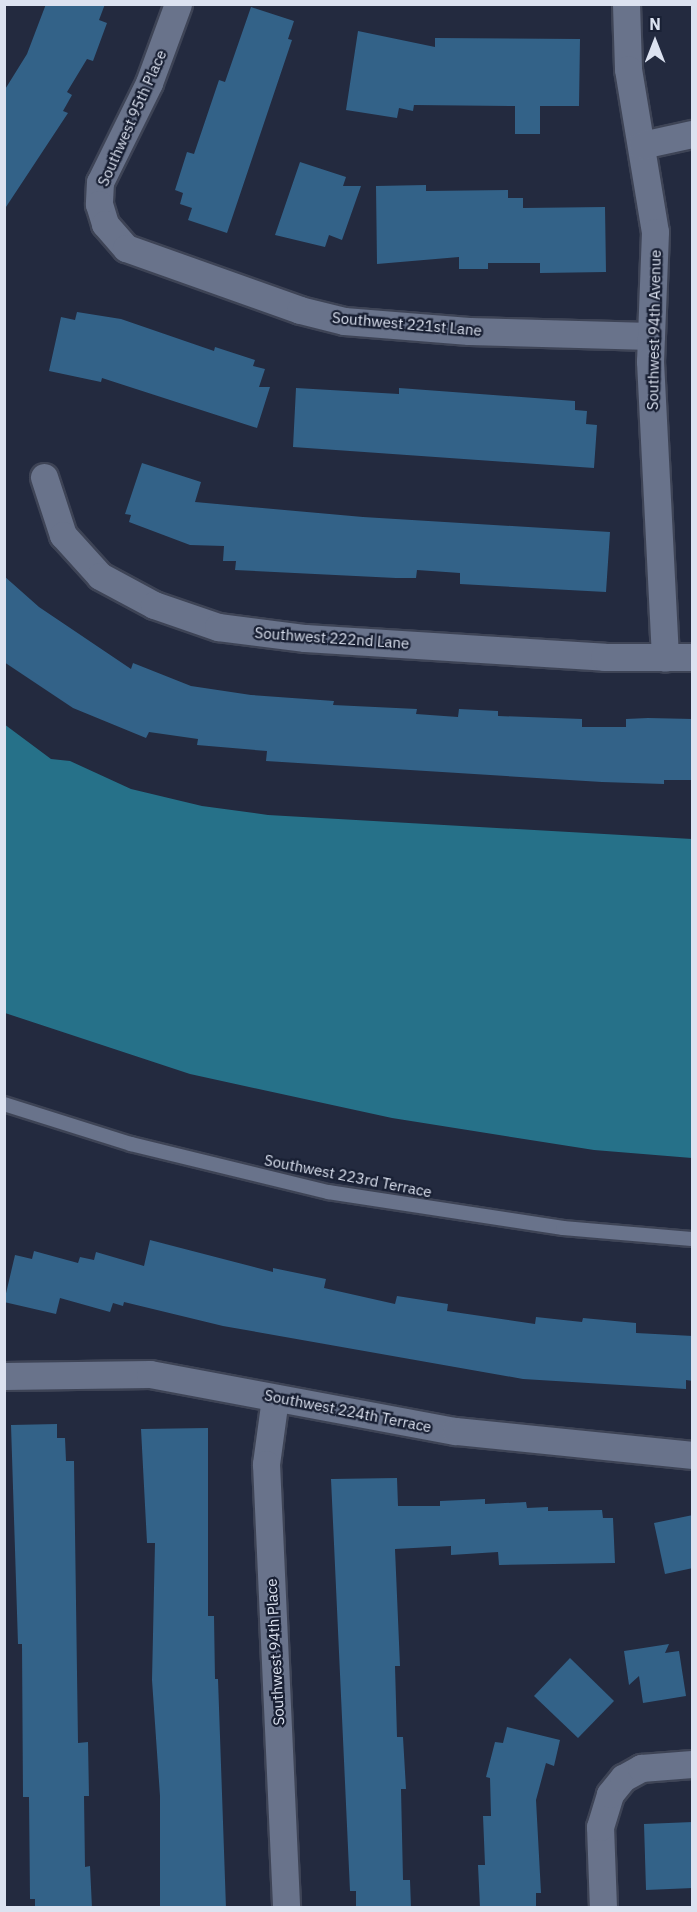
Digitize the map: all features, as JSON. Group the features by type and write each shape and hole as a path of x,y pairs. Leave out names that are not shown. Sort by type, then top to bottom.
{"street":[{"name":"Southwest 95th Place","path":"109,231 99,204 102,177 149,83 178,4"},
{"name":"Southwest 94th Avenue","path":"626,4 628,69 642,145 656,250 651,336 653,448 665,658"},
{"path":"642,145 693,134"},
{"name":"Southwest 221st Lane","path":"109,231 126,248 149,259 300,310 344,321 469,331 651,336"},
{"name":"Southwest 222nd Lane","path":"44,477 63,536 80,557 127,592 195,620 258,634 305,638 665,658 693,657"},
{"name":"Southwest 224th Terrace","path":"4,1376 150,1374 456,1431 693,1455"},
{"name":"Southwest 94th Place","path":"275,1398 266,1464 286,1908"},
{"path":"603,1908 601,1814 619,1781 646,1767 693,1764"}],"lane":[{"name":"Southwest 223rd Terrace","path":"4,1104 182,1157 337,1194 563,1228 693,1239"}],"water":[{"path":"4,724 51,759 70,761 131,789 202,806 268,815 692,839 692,1158 594,1150 392,1118 190,1074 5,1013"}],"building":[{"path":"46,4 105,4 99,20 107,23 93,61 87,59 67,92 72,95 63,111 68,113 4,210 4,91 27,54"},
{"path":"251,7 294,21 288,39 292,40 227,233 188,220 192,208 180,204 183,193 175,190 187,152 194,154 219,80 225,82"},
{"path":"358,31 435,47 435,38 580,39 579,106 540,106 540,134 515,134 515,106 414,105 413,111 399,108 397,118 346,110"},
{"path":"300,162 346,177 343,186 361,186 342,240 329,235 325,247 275,235"},
{"path":"426,185 426,191 508,190 508,198 523,198 523,208 605,207 606,272 540,273 540,263 488,263 488,269 459,269 459,257 377,264 376,186"},
{"path":"77,312 121,319 214,351 215,347 255,360 253,366 265,369 259,387 270,387 257,428 102,378 101,382 49,371 61,317 75,320"},
{"path":"296,388 399,394 399,388 575,401 575,410 587,411 586,424 597,425 594,468 293,447"},
{"path":"142,463 201,482 195,502 363,517 610,532 606,592 460,584 460,573 417,570 416,578 396,578 235,570 236,561 223,561 224,546 190,545 129,522 131,515 125,514"},
{"path":"4,576 39,607 131,669 133,663 191,686 251,695 334,701 333,705 417,709 416,714 458,717 459,709 498,711 498,716 582,719 582,727 626,727 626,719 693,719 693,780 664,780 664,784 602,782 266,761 267,751 197,745 198,739 149,732 146,738 73,708 4,662"},
{"path":"150,1240 273,1272 273,1268 326,1279 324,1288 395,1304 397,1296 448,1304 447,1311 535,1324 536,1317 582,1322 583,1318 636,1323 636,1333 693,1336 693,1381 686,1380 686,1389 523,1379 223,1326 124,1302 123,1306 113,1303 110,1312 60,1298 56,1314 4,1302 15,1255 32,1259 34,1251 78,1263 80,1257 94,1260 96,1252 144,1266"},
{"path":"57,1424 57,1438 65,1438 66,1461 74,1461 78,1743 88,1742 89,1796 84,1796 85,1867 90,1866 92,1908 35,1908 35,1899 30,1899 29,1797 23,1797 22,1644 18,1644 11,1425"},
{"path":"208,1428 208,1616 214,1616 215,1679 218,1679 226,1908 160,1908 160,1796 152,1680 155,1543 147,1543 141,1429"},
{"path":"397,1478 398,1506 440,1506 440,1501 485,1499 485,1504 526,1502 527,1508 548,1507 548,1511 602,1510 603,1518 613,1518 615,1563 499,1565 498,1552 451,1555 451,1546 395,1549 400,1666 395,1666 397,1737 403,1737 406,1789 401,1789 403,1880 410,1880 411,1908 356,1908 356,1891 350,1891 331,1479"},
{"path":"693,1515 693,1568 665,1574 654,1523"},
{"path":"669,1644 665,1653 679,1651 686,1696 643,1703 639,1676 629,1685 624,1651"},
{"path":"570,1658 614,1701 578,1738 534,1696"},
{"path":"507,1727 560,1740 554,1766 546,1763 536,1800 541,1893 536,1893 536,1908 480,1908 478,1865 485,1865 483,1816 491,1816 490,1778 486,1777 495,1742 503,1743"},
{"path":"693,1822 693,1888 646,1890 644,1824"}]}
